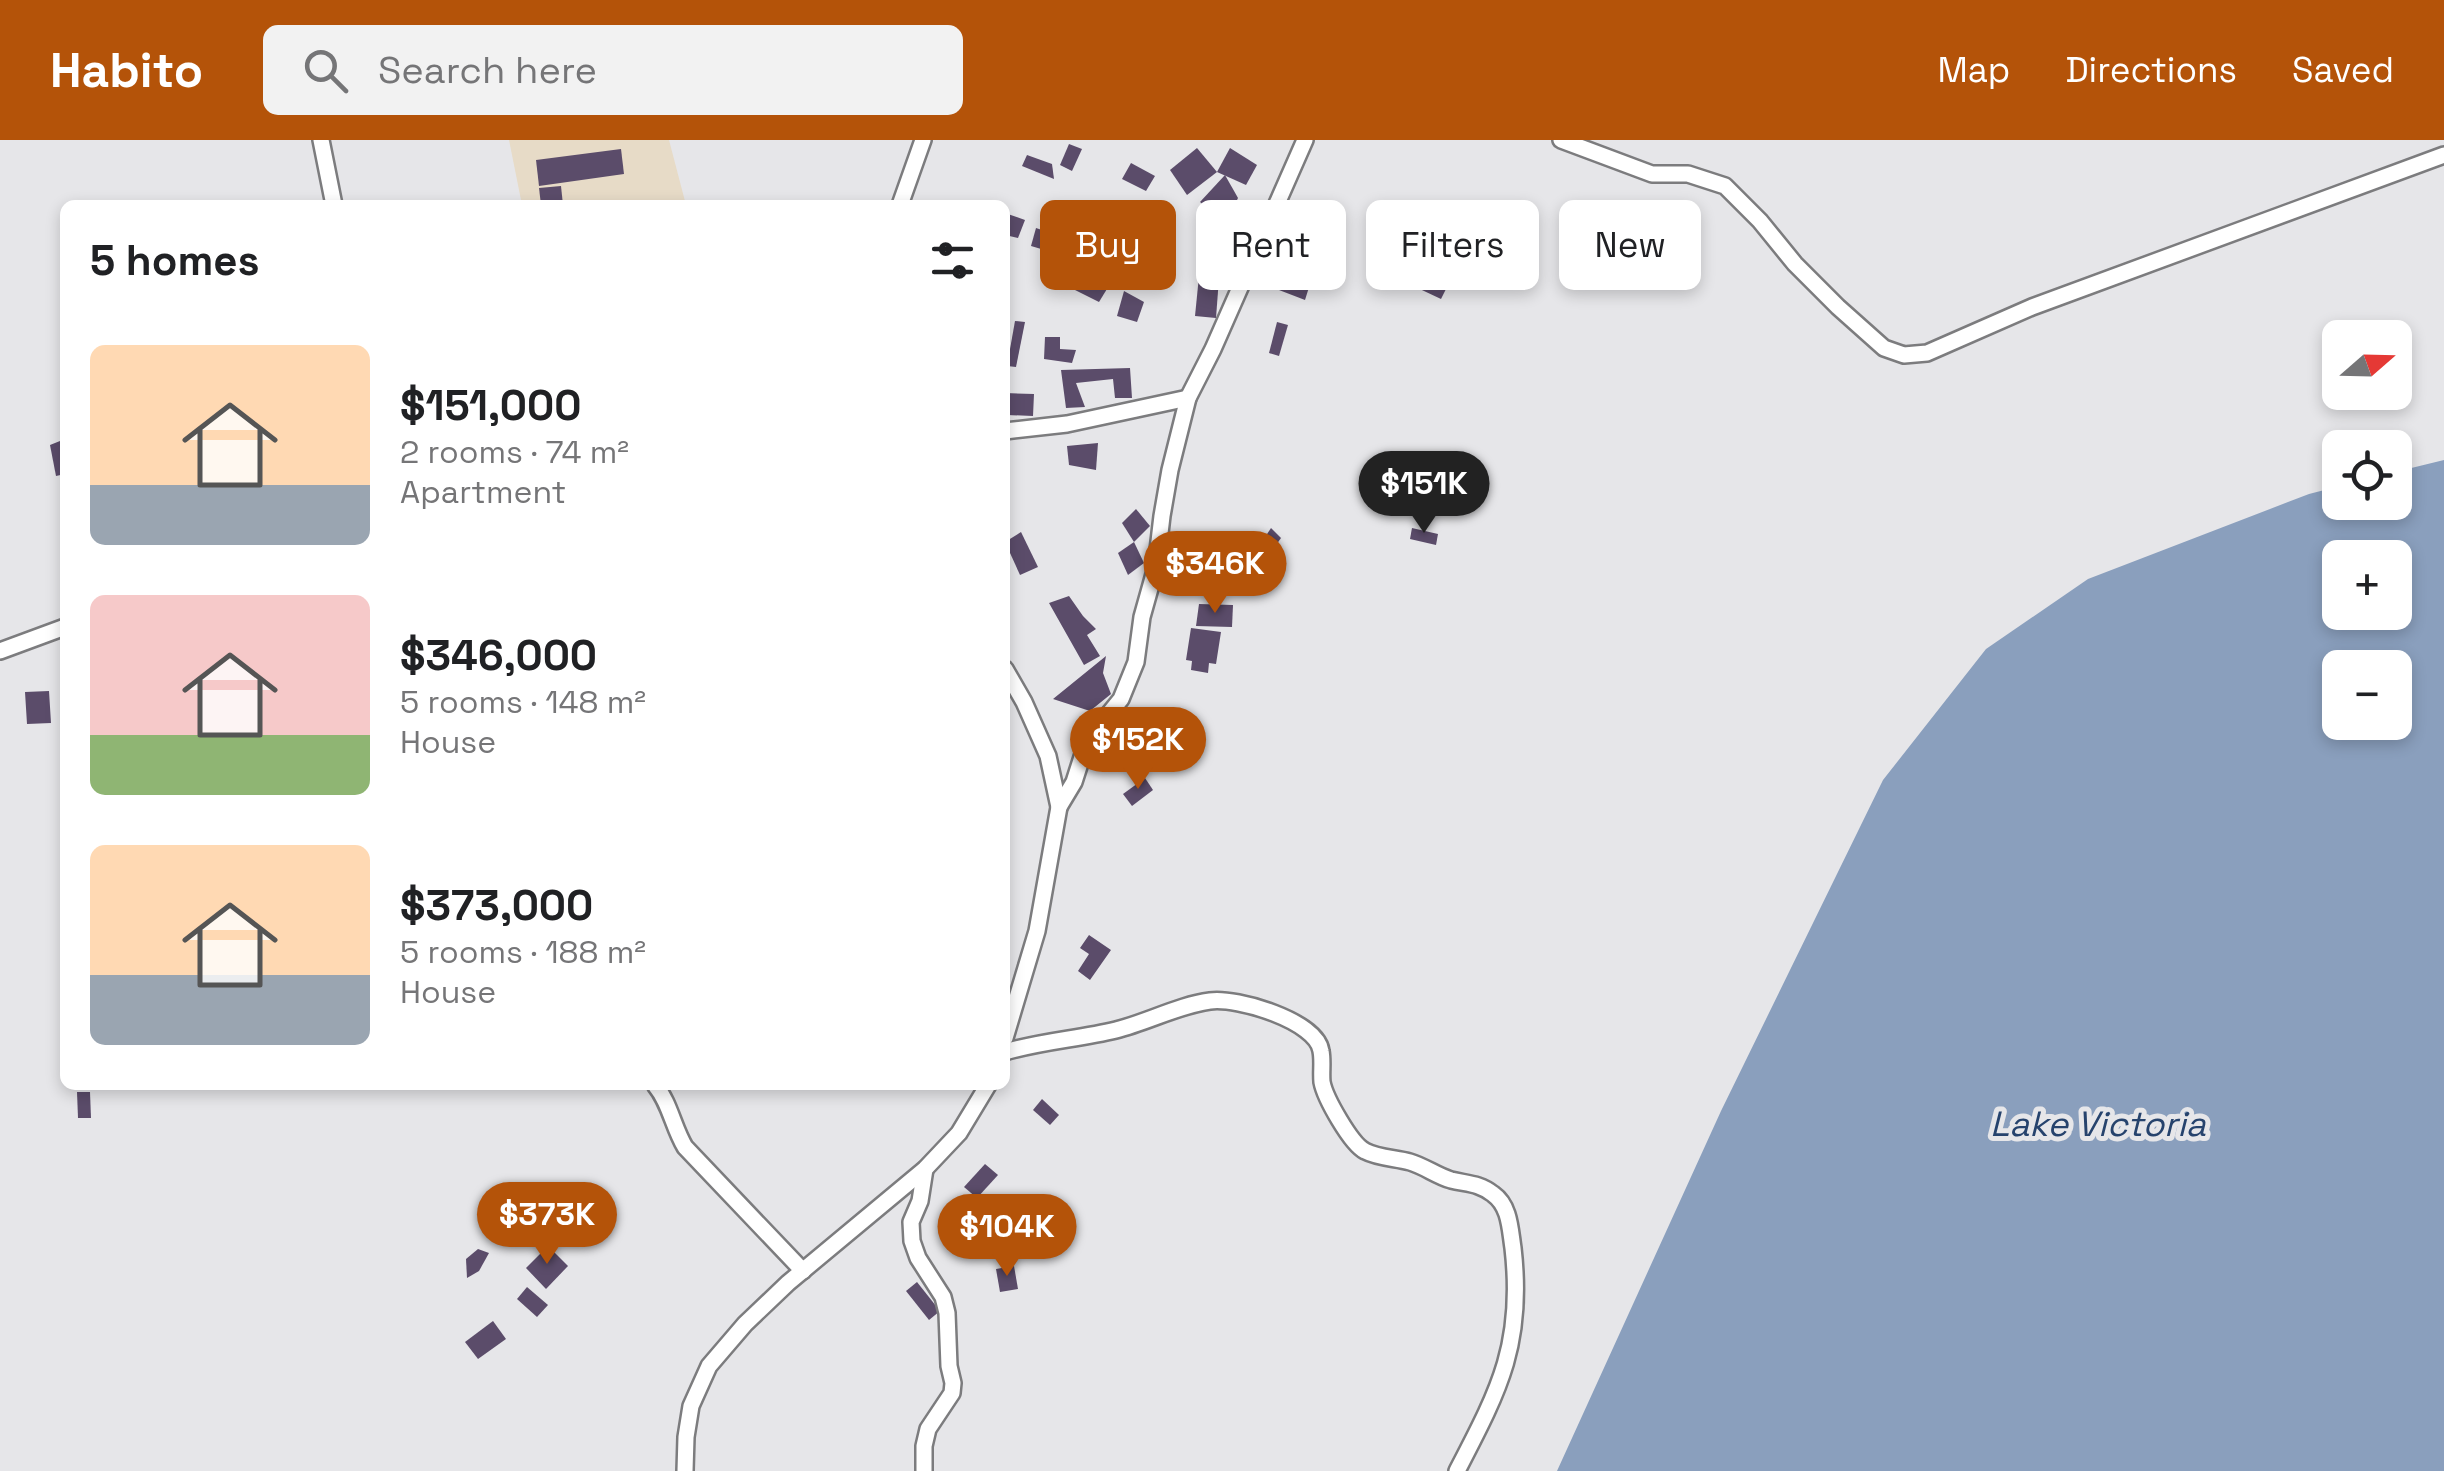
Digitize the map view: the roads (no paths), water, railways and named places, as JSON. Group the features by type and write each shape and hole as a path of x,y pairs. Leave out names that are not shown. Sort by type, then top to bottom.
{"street":[{"path":"321,140 333,200"},
{"path":"902,200 923,140"},
{"path":"1010,1021 1037,932 1059,807 1099,726 1121,700 1136,662 1142,617 1156,567 1170,470 1188,398 1305,140"},
{"path":"1561,140 1652,174 1688,174 1725,186 1838,307 1884,348 1904,355 1927,352 2032,307 2444,155"},
{"path":"1010,430 1067,424 1188,398"},
{"path":"0,651 60,629"},
{"path":"1010,677 1048,756 1059,807"},
{"path":"1010,1050 1120,1029 1208,1001 1236,1002 1272,1011 1316,1039 1321,1049 1323,1086 1352,1140 1364,1151 1411,1162 1448,1179 1478,1184 1497,1196 1506,1207 1514,1257 1516,1306 1512,1342 1484,1422 1456,1471"},
{"path":"659,1090 685,1147 803,1272"},
{"path":"685,1471 691,1406 709,1366 745,1324 925,1169 959,1134 985,1090"},
{"path":"924,1471 928,1429 952,1392 943,1297 918,1258 912,1240 911,1222 920,1201 925,1169"}],"water":[{"name":"Lake Victoria","path":"2444,460 2444,1471 1557,1471 1721,1111 1883,780 1986,649 2088,579 2322,491 2322,520 2412,520 2412,468"}]}
